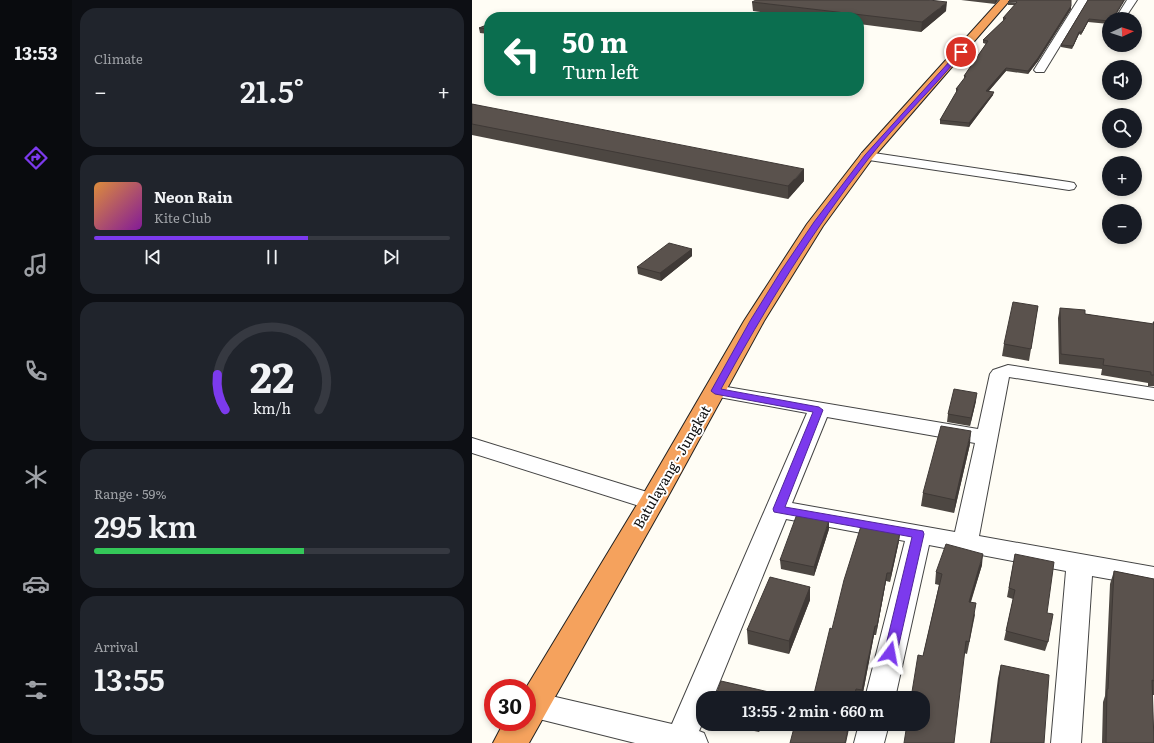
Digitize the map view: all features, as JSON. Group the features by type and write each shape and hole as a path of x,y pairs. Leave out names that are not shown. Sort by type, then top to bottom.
{"highway":[{"name":"Batulayang - Jungkat","path":"536,700 652,502 754,321 784,271 816,224 867,156 1005,0"},
{"name":"Batulayang - Jungkat","path":"510,743 517,731"}],"street":[{"path":"1040,70 1083,0"},
{"path":"1124,12 1132,0"},
{"path":"867,156 1069,186"},
{"path":"965,542 1000,374 1008,371 1154,394"},
{"path":"715,391 987,438"},
{"path":"536,714 579,716 686,741 819,410"},
{"path":"472,445 652,502"},
{"path":"778,509 1154,577"},
{"path":"882,691 919,534"},
{"path":"1066,743 1080,563"},
{"path":"869,743 872,731"}],"building":[{"path":"756,0 929,0 947,2 922,22 864,15 864,12 837,12 752,2"},
{"path":"1010,0 1071,0 1071,6 1028,71 1006,68 986,91 994,92 969,123 940,120 958,89 956,89 988,41 983,40 1006,18 1003,18 1017,2 1008,2"},
{"path":"1088,0 1124,0 1117,12 1102,12 1102,20 1089,19 1082,32 1079,32 1073,46 1061,45"},
{"path":"472,104 804,169 788,186 472,124"},
{"path":"669,243 692,249 660,273 637,267"},
{"path":"1013,302 1038,306 1031,349 1004,344"},
{"path":"1060,308 1085,310 1085,314 1154,324 1154,375 1151,375 1151,372 1103,365 1104,359 1061,354"},
{"path":"954,389 977,393 971,418 948,414"},
{"path":"941,426 971,431 955,500 923,493"},
{"path":"797,514 829,520 814,567 780,560"},
{"path":"861,526 900,533 891,573 887,573 877,626 875,626 862,690 815,691 830,628 832,629 844,580"},
{"path":"946,544 983,554 969,602 976,603 969,642 966,641 954,743 904,743 906,731 930,731 930,691 912,691 918,655 923,656 942,574 936,572"},
{"path":"1015,554 1054,562 1047,613 1053,614 1048,642 1006,631 1015,590 1009,588"},
{"path":"1114,571 1154,579 1154,681 1152,680 1154,743 1106,743 1107,689"},
{"path":"770,577 810,587 789,641 747,630"},
{"path":"1001,665 1049,675 1044,743 991,743"},
{"path":"721,681 765,691 717,691"},
{"path":"793,731 848,731 845,743 790,743"}],"route":[{"path":"890,653 919,534 778,509 819,410 715,391 784,271 816,224 867,156 961,52"}]}
